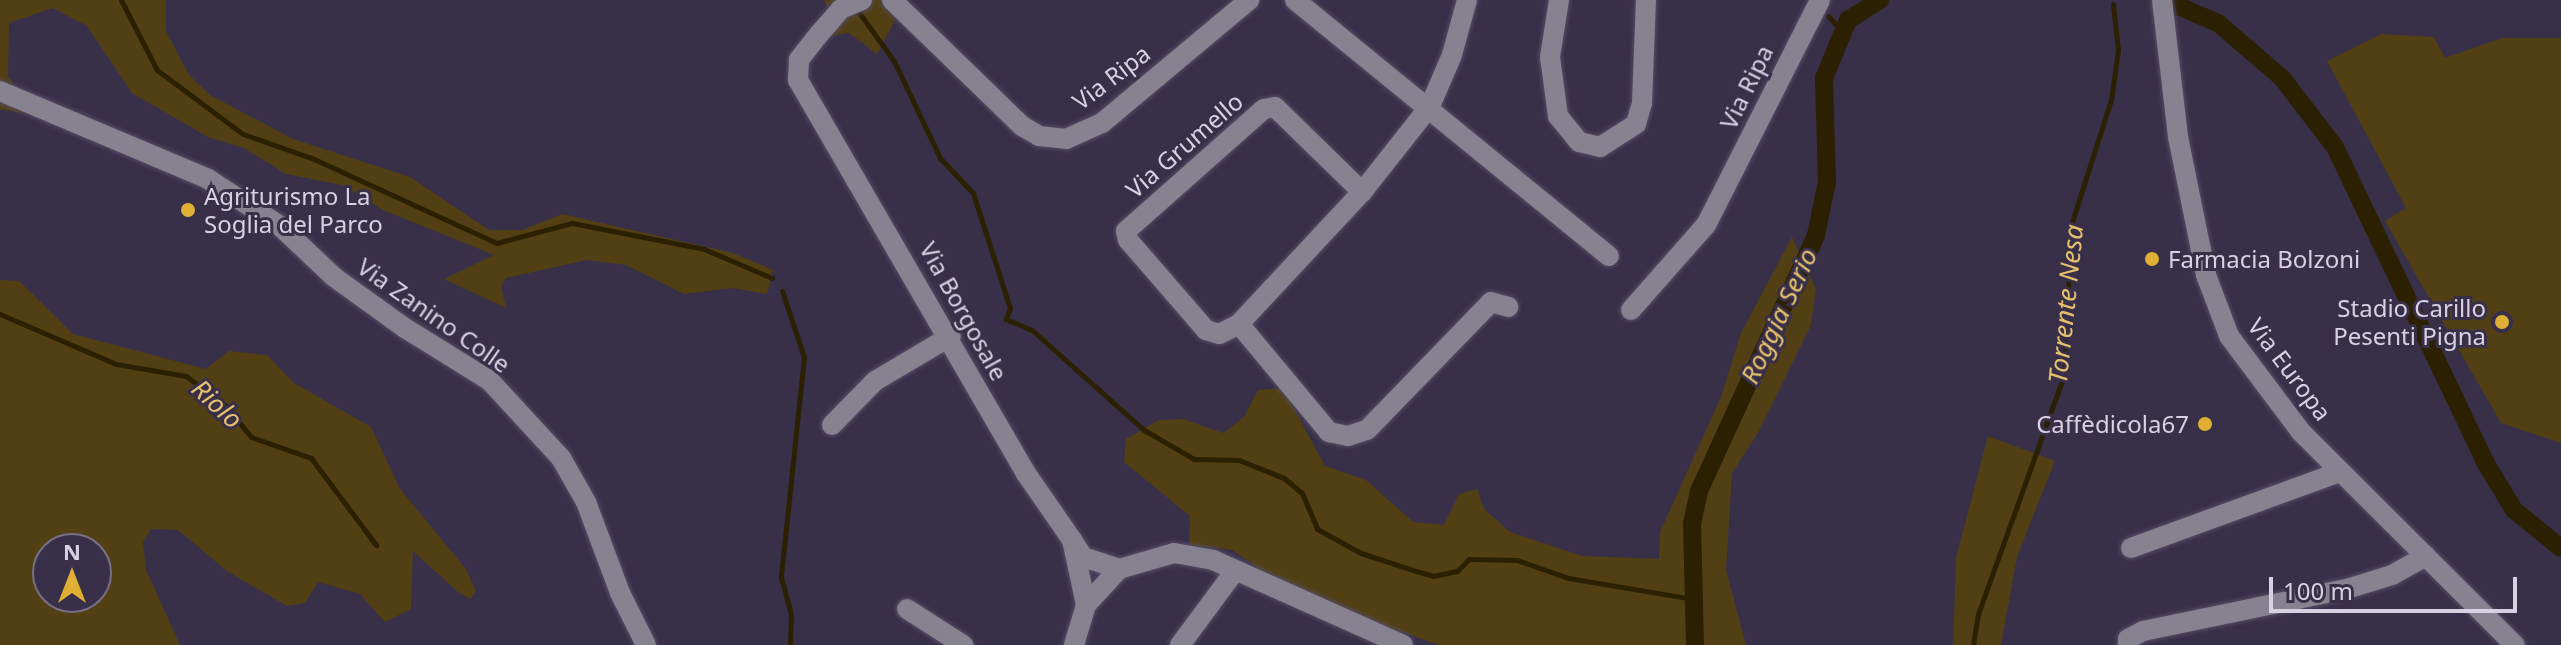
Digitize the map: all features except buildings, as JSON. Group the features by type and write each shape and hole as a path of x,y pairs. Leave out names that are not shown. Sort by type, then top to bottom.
{"street":[{"name":"Via Borgosale","path":"862,0 841,9 799,60 798,80 951,336 994,419 1083,557 1119,569"},
{"name":"Via Ripa","path":"892,0 1022,126 1039,136 1066,139 1102,123 1249,0"},
{"path":"1295,0 1430,106 1609,256"},
{"path":"1467,0 1452,55 1430,106 1362,192 1239,324 1329,432 1348,436 1367,430 1491,302 1508,307"},
{"path":"1559,0 1550,57 1558,116 1579,142 1600,147 1636,124 1642,103 1646,0"},
{"name":"Via Ripa","path":"1631,310 1706,225 1820,0"},
{"name":"Via Europa","path":"2163,8 2178,137 2194,219 2206,275 2229,336 2301,432 2515,645"},
{"name":"Via Zanino Colle","path":"0,91 208,179 280,226 334,277 405,328 490,381 561,458 586,502 620,593 646,645"},
{"name":"Via Grumello","path":"1239,324 1219,334 1206,330 1128,240 1126,231 1264,109 1275,107 1362,192"},
{"path":"832,425 875,381 951,336"},
{"path":"2131,548 2340,472"},
{"name":"Via Borgosale","path":"1072,540 1086,605 1074,645"},
{"path":"1086,605 1119,569 1174,553 1235,571 1395,644"},
{"path":"2128,645 2128,639 2143,631 2364,584 2426,556"},
{"path":"1180,645 1235,571"},
{"path":"907,609 963,645"}],"shaded area":[{"path":"0,0 166,0 166,31 189,75 210,95 293,139 410,177 489,230 522,230 562,214 733,253 773,270 767,294 732,288 684,294 626,265 587,260 506,278 501,286 506,308 444,279 494,255 383,210 342,185 286,174 244,148 208,137 132,93 87,26 53,8 9,23 8,76 25,100 21,113 0,109"},
{"path":"824,0 906,0 877,54 849,33 808,40 829,9"},
{"name":"Stadio Carillo Pesenti Pigna","path":"2381,34 2434,37 2445,58 2502,38 2561,38 2561,443 2501,423 2385,221 2406,208 2327,61"},
{"path":"1792,237 1816,289 1811,325 1758,433 1732,473 1726,570 1746,645 1439,645 1360,617 1264,572 1232,550 1189,545 1190,516 1124,462 1126,439 1159,420 1183,419 1223,433 1244,417 1258,390 1283,388 1325,466 1366,480 1413,522 1444,525 1459,494 1477,489 1484,509 1510,532 1582,556 1659,559 1660,532 1721,397 1741,333"},
{"path":"0,280 19,281 73,334 206,369 229,351 267,355 294,383 371,427 400,489 466,569 476,592 470,599 458,592 413,551 411,609 385,622 360,594 318,582 305,603 287,606 227,571 178,530 151,529 143,542 146,570 180,645 0,645"},
{"path":"1988,436 2055,461 2017,557 2001,645 1953,645 1956,558"}],"waterway":[{"path":"121,0 157,70 243,134 314,159 497,243 572,223 704,249 772,278"},
{"name":"Roggia Serio","path":"1695,645 1692,524 1699,491 1816,235 1827,182 1824,78 1848,20 1880,0"},
{"name":"Roggia Serio","path":"2164,0 2218,23 2282,78 2335,147 2485,462 2514,510 2561,548"},
{"name":"Torrente Nesa","path":"1973,645 1978,614 2063,378 2072,222 2111,100 2118,50 2113,4"},
{"path":"855,7 894,61 940,158 973,193 1010,308 1006,319 1032,330 1144,430 1194,459 1239,460 1284,478 1302,493 1317,529 1361,553 1416,571 1433,576 1457,571 1469,559 1517,560 1568,578 1694,599"},
{"path":"1828,16 1843,32"},
{"path":"782,291 804,357 781,577 791,614 790,645"},
{"name":"Riolo","path":"0,314 116,364 186,376 226,406 251,437 311,458 376,545 364,529"}],"place":[{"name":"Agriturismo La Soglia del Parco","path":"188,210"},
{"name":"Farmacia Bolzoni","path":"2152,259"},
{"name":"Stadio Carillo Pesenti Pigna","path":"2502,322"},
{"name":"Caffèdicola67","path":"2205,424"}]}
